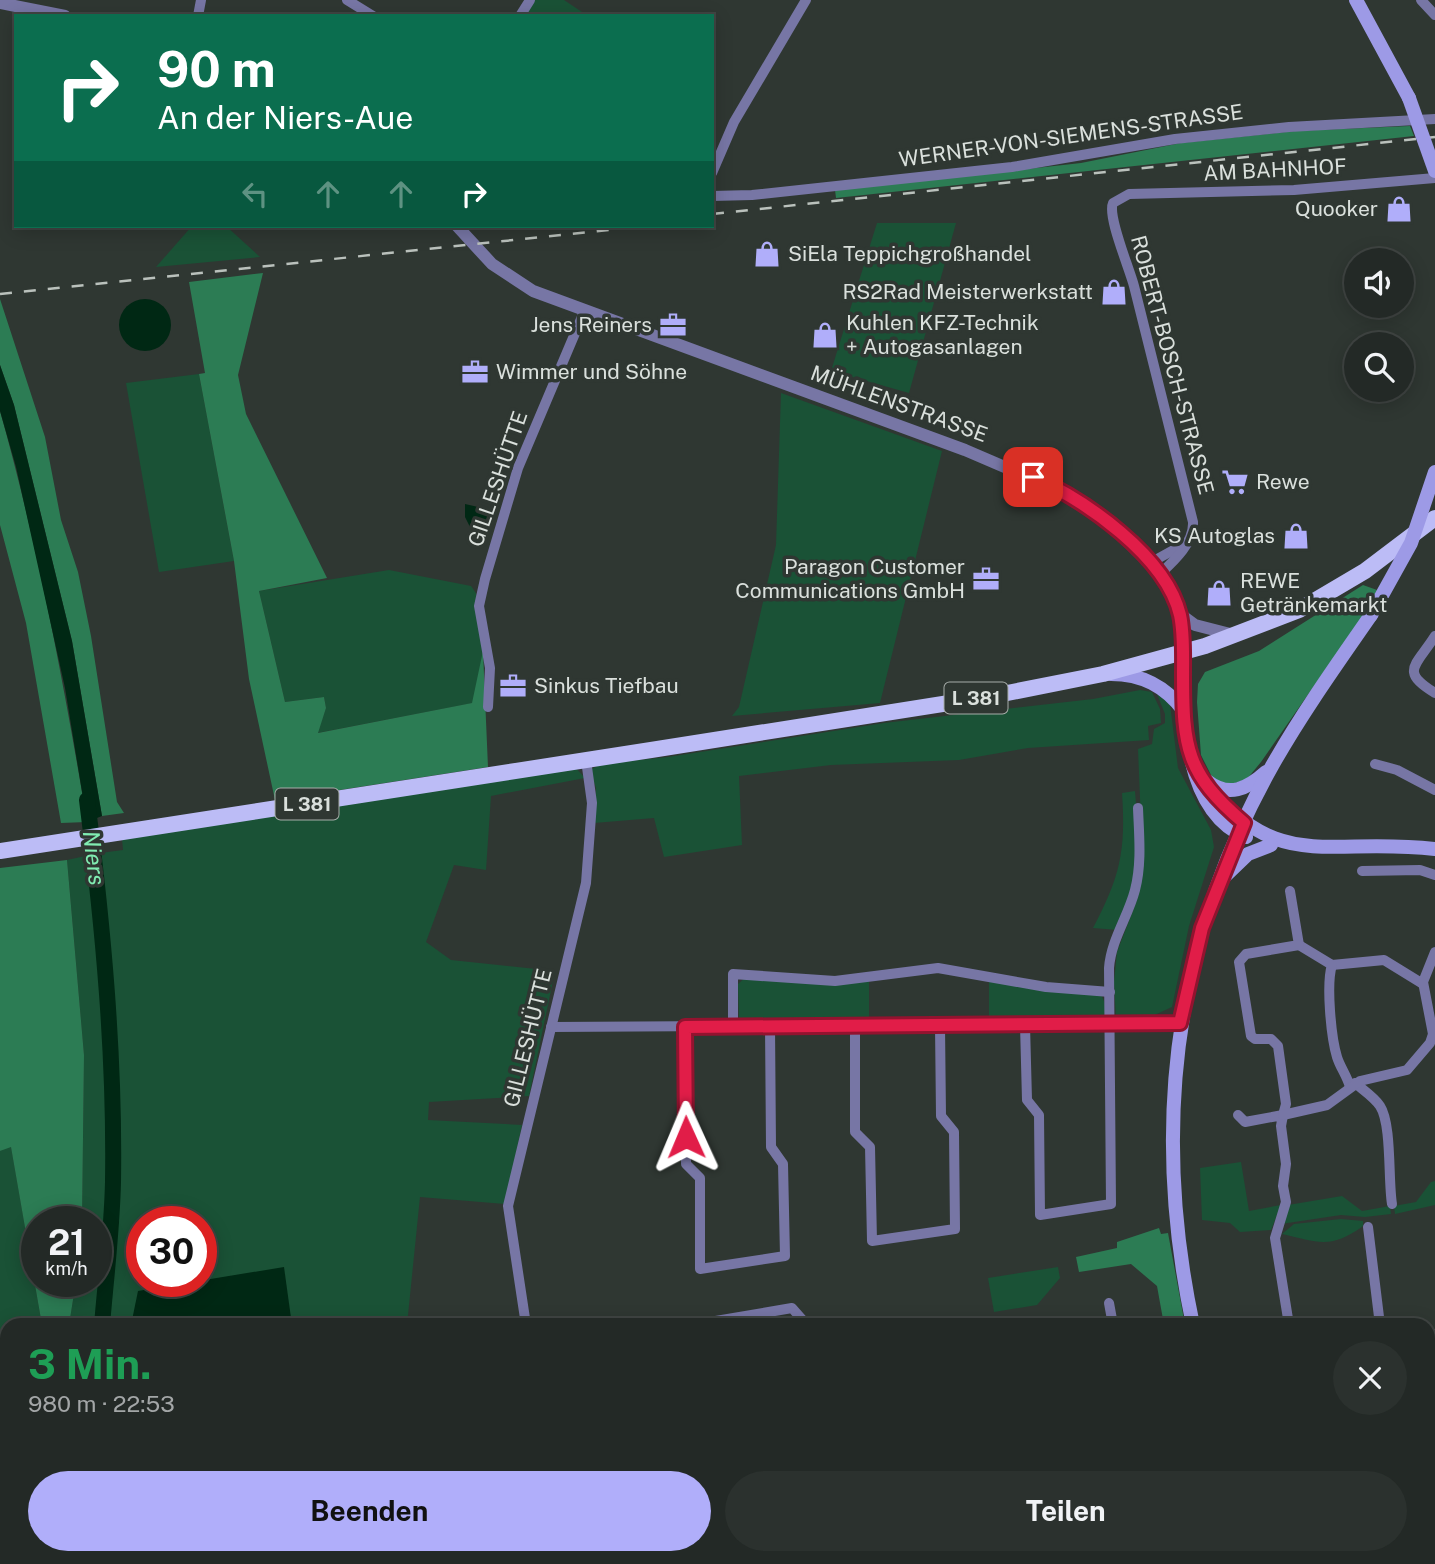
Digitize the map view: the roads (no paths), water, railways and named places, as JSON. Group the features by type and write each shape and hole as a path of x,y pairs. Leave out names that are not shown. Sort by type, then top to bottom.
{"main road":[{"path":"1356,0 1409,98 1435,171"},
{"path":"1192,1318 1179,1250 1172,1172 1172,1102 1180,1023 1197,944 1217,884 1271,767 1371,615 1411,543 1435,472"},
{"name":"L 381","path":"0,851 998,695 1103,674 1183,653 1299,610 1342,586 1435,519"},
{"name":"MÜHLENSTRASSE","path":"1183,653 1186,744 1212,807 1241,828"},
{"path":"1103,674 1138,677 1159,685 1171,694 1184,711"},
{"path":"1195,771 1217,788 1233,791 1251,784 1271,767"},
{"path":"1241,828 1271,845"},
{"path":"1241,828 1305,846"},
{"path":"1217,884 1245,856 1271,845 1435,849"}],"street":[{"path":"347,0 370,14"},
{"path":"714,168 734,122 806,0"},
{"path":"1420,0 1435,15"},
{"path":"0,4 54,14"},
{"name":"WERNER-VON-SIEMENS-STRASSE","path":"714,196 765,194 1002,168 1105,153 1161,141 1241,132 1435,119"},
{"name":"AM BAHNHOF","path":"1117,198 1126,194 1294,190 1435,178"},
{"name":"ROBERT-BOSCH-STRASSE","path":"1117,198 1111,208 1111,220 1135,286 1193,519 1193,531 1186,543"},
{"name":"MÜHLENSTRASSE","path":"459,228 492,264 527,288 584,312 1045,482 1092,509 1160,574 1180,614 1183,653"},
{"name":"GILLESHÜTTE","path":"488,708 490,668 479,606 485,579 518,468 584,312"},
{"path":"1150,563 1186,543"},
{"path":"1160,574 1186,543"},
{"path":"1180,614 1195,625 1237,635"},
{"path":"1435,636 1415,668 1414,679 1435,693"},
{"name":"GILLESHÜTTE","path":"525,1318 508,1206 587,877 592,803 586,760"},
{"path":"1375,764 1397,770 1435,790"},
{"path":"1025,1025 1027,1100 1039,1115 1040,1215 1111,1204 1112,948 1132,900 1138,875 1138,808"},
{"path":"1362,871 1420,870 1435,876"},
{"path":"1290,891 1298,946"},
{"path":"1288,1318 1275,1240 1286,1202 1283,1186 1286,1164 1281,1126 1286,1104 1278,1046 1271,1039 1254,1039 1251,1036 1239,964 1245,954 1298,946 1332,964 1382,959 1423,984"},
{"path":"1238,1115 1245,1122 1327,1105 1353,1085 1407,1070 1432,1045 1433,1027 1423,984 1425,970 1435,952"},
{"path":"1332,964 1328,1004 1338,1060 1353,1085 1382,1111 1391,1166 1388,1183 1392,1204"},
{"path":"733,1026 733,974 835,981 938,968 1046,987 1110,992"},
{"path":"551,1027 1180,1023"},
{"path":"685,1027 686,1164 699,1178 700,1269 785,1256 783,1164 771,1147 770,1026"},
{"path":"855,1026 855,1132 870,1147 872,1241 955,1229 954,1132 941,1116 940,1026"},
{"path":"1368,1227 1379,1318"},
{"path":"1109,1303 1112,1318"},
{"path":"733,1318 792,1308 801,1318"}],"waterway":[{"name":"Niers","path":"87,800 103,943 112,1086 112,1200 103,1318"}],"railway":[{"path":"714,214 1435,137"},
{"path":"0,294 628,228"}],"place":[{"name":"Quooker","path":"1399,209"},
{"name":"SiEla Teppichgroßhandel","path":"767,254"},
{"name":"RS2Rad Meisterwerkstatt","path":"1114,292"},
{"name":"Jens Reiners","path":"673,325"},
{"name":"Kuhlen KFZ-Technik + Autogasanlagen","path":"825,335"},
{"name":"Wimmer und Söhne","path":"475,372"},
{"name":"Rewe","path":"1235,482"},
{"name":"KS Autoglas","path":"1296,536"},
{"name":"Paragon Customer Communications GmbH","path":"986,579"},
{"name":"REWE Getränkemarkt","path":"1219,593"},
{"name":"Sinkus Tiefbau","path":"513,686"}]}
